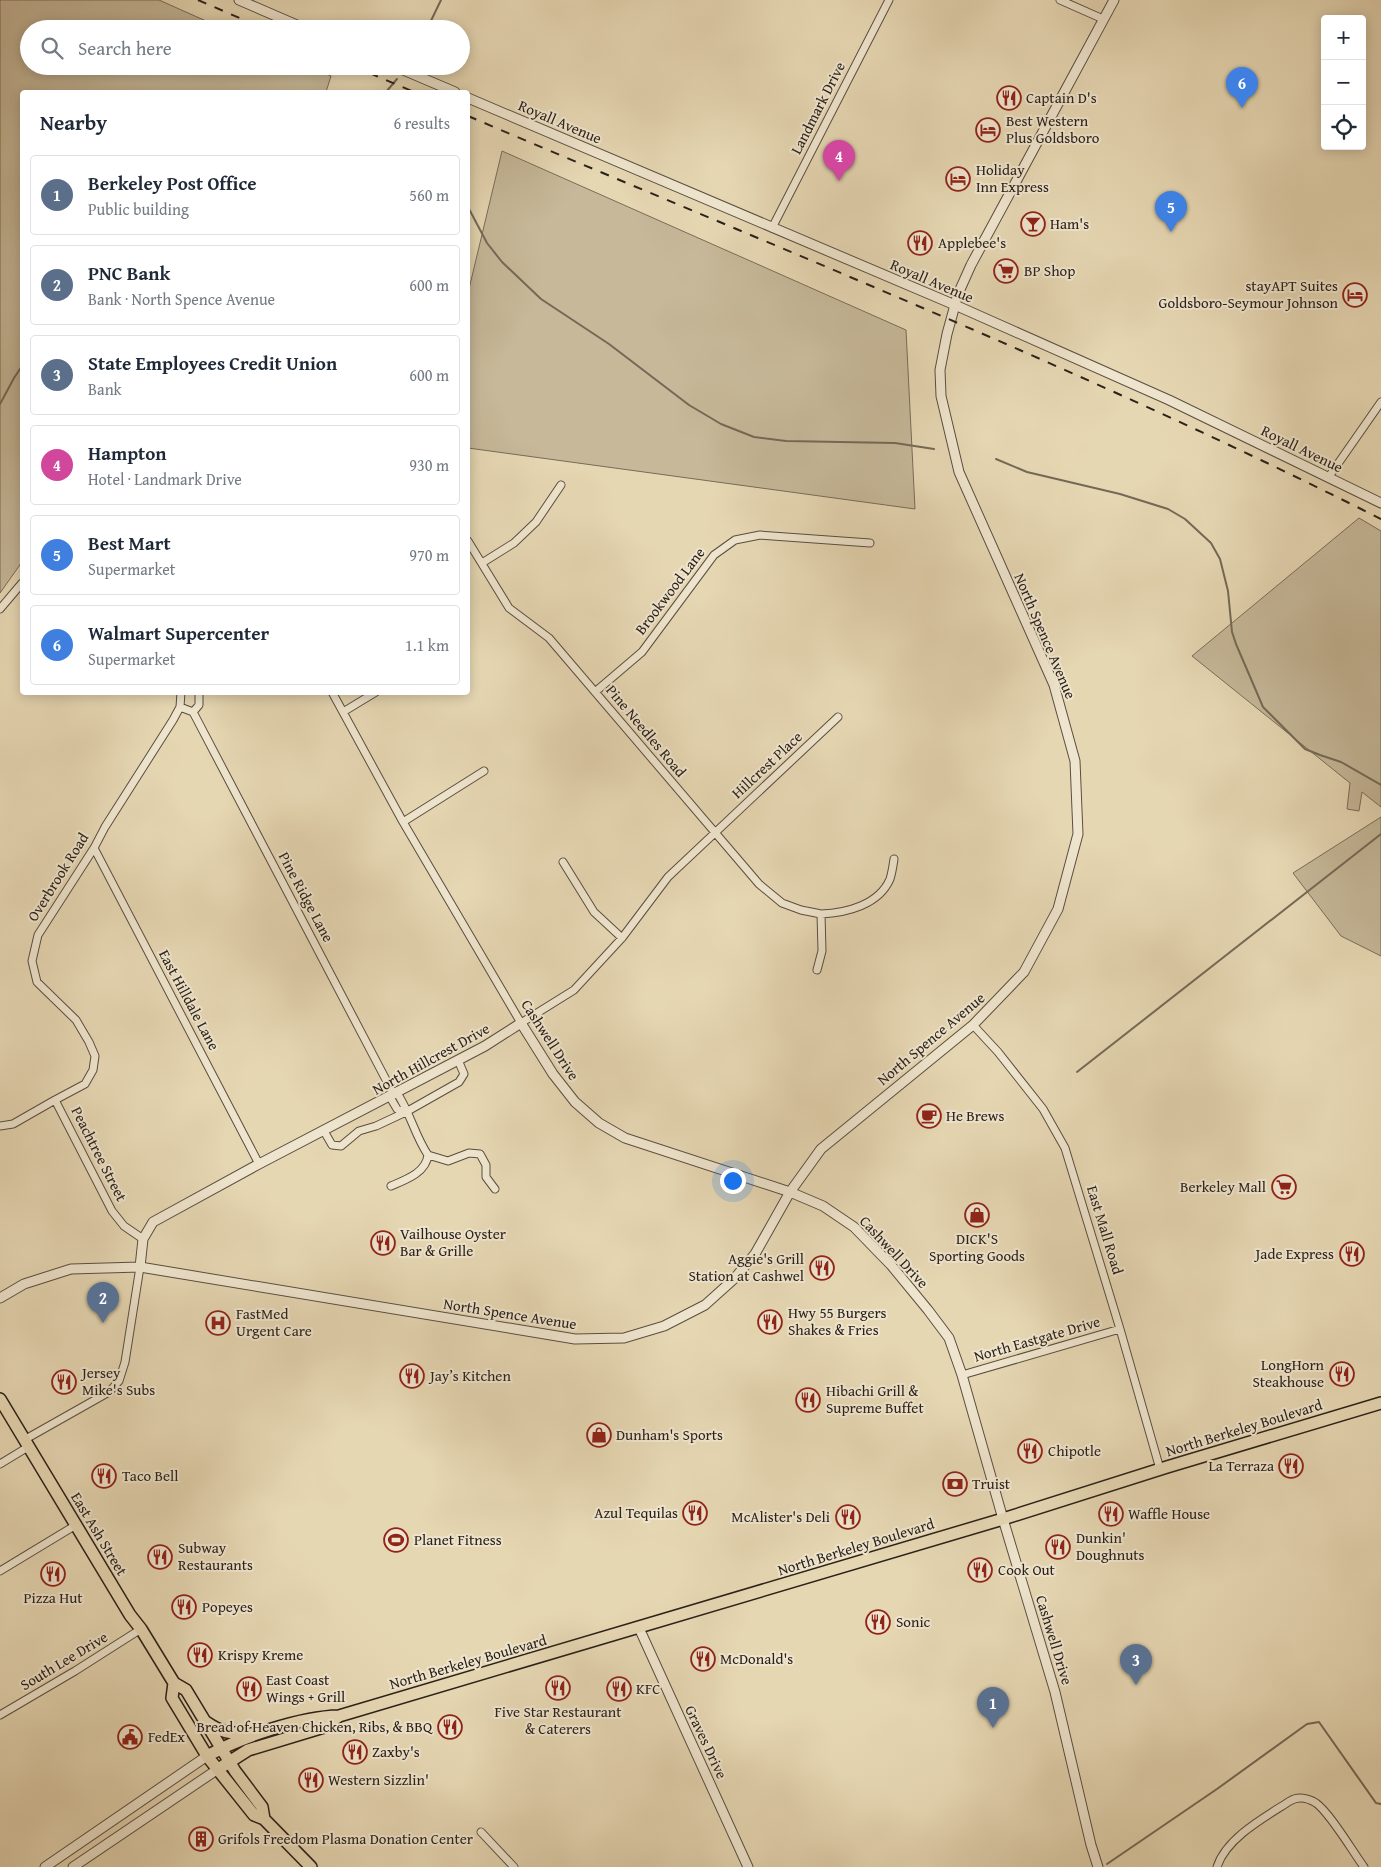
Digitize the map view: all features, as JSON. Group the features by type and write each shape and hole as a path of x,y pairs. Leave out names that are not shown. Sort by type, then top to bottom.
{"main road":[{"name":"East Ash Street","path":"0,1399 119,1597 174,1683 186,1690 228,1762 262,1806 264,1819"},
{"name":"North Berkeley Boulevard","path":"207,1756 259,1734 319,1717 339,1716 639,1628 1381,1403"},
{"name":"East Ash Street","path":"174,1683 172,1698 207,1756 254,1815 264,1819 311,1867"},
{"name":"North Berkeley Boulevard","path":"218,1769 248,1750 324,1728 339,1716"},
{"path":"203,1719 226,1733 259,1734"}],"street":[{"path":"239,0 285,20"},
{"name":"Landmark Drive","path":"772,228 889,0"},
{"path":"1060,0 1103,20"},
{"name":"North Spence Avenue","path":"0,1298 24,1284 72,1269 140,1267 575,1339 624,1338 664,1326 704,1305 734,1279 755,1254 790,1192 826,1145 973,1025 1024,972 1058,908 1078,834 1075,761 1054,685 959,472 941,396 940,377 943,349 955,306 971,265 1114,0"},
{"path":"415,75 450,90"},
{"name":"Royall Avenue","path":"470,99 955,306 1169,400 1381,503"},
{"path":"1328,478 1381,402"},
{"path":"482,563 514,543 536,522 562,485"},
{"name":"Brookwood Lane","path":"595,692 642,652 714,555 735,540 760,535 870,543"},
{"name":"Pine Needles Road","path":"470,544 509,608 549,638 714,833 759,884 782,903 801,910 821,914 841,913 864,905 878,895 890,880 894,859"},
{"path":"0,609 20,585"},
{"name":"Overbrook Road","path":"55,1100 85,1084 93,1070 95,1056 76,1020 37,982 32,961 38,935 94,848 105,827 180,707 181,695"},
{"path":"180,707 193,712 199,705 200,695"},
{"name":"Cashwell Drive","path":"334,695 403,822 521,1023 551,1071 575,1102 599,1123 625,1138 790,1192 823,1206 854,1227 891,1264 949,1338 962,1375 1055,1692 1091,1845 1098,1867"},
{"path":"343,712 371,695"},
{"name":"Pine Ridge Lane","path":"193,712 394,1095 397,1108 406,1112 428,1155"},
{"name":"Hillcrest Place","path":"714,833 838,717"},
{"path":"403,822 484,771"},
{"name":"North Hillcrest Drive","path":"140,1267 144,1240 153,1222 259,1164 485,1046 574,990 622,938 668,877 714,833"},
{"name":"East Hilldale Lane","path":"94,848 259,1164"},
{"path":"563,862 594,912 622,938"},
{"path":"817,970 822,951 821,914"},
{"name":"East Mall Road","path":"973,1025 998,1052 1043,1109 1065,1148 1160,1469"},
{"path":"324,1131 332,1145 341,1146 363,1129 376,1126 406,1112 463,1079 463,1068 458,1060"},
{"name":"Peachtree Street","path":"0,1126 13,1124 55,1100 112,1211 124,1226 144,1240"},
{"path":"391,1186 416,1174 424,1166 428,1155 448,1161 469,1153 480,1154 486,1164 486,1177 495,1189"},
{"path":"0,1464 26,1443 110,1392 118,1381 125,1362 140,1267"},
{"name":"North Eastgate Drive","path":"962,1375 1120,1329"},
{"path":"0,1571 76,1525"},
{"name":"Graves Drive","path":"639,1628 748,1867"},
{"name":"South Lee Drive","path":"0,1715 141,1629"},
{"path":"45,1867 207,1756"},
{"path":"73,1867 218,1769"},
{"path":"1217,1867 1223,1853 1233,1842 1290,1800 1298,1798 1309,1799 1322,1808 1364,1867"},
{"path":"481,1832 510,1866"}],"shaded area":[{"path":"0,0 159,0 204,20 20,20 20,75 331,76 327,90 20,90 20,565 0,593"},
{"path":"502,151 906,330 915,509 470,448 470,285"},
{"path":"1359,518 1381,531 1381,807 1362,792 1359,811 1347,809 1350,783 1192,656"},
{"path":"1381,817 1381,956 1341,936 1293,873"}],"waterway":[{"path":"431,20 441,0"},
{"path":"388,90 397,79"},
{"path":"470,211 487,243 502,262 541,299 609,344 689,405 721,424 754,437 786,441 895,443 934,449"},
{"path":"0,404 20,369"},
{"path":"996,459 1027,472 1120,494 1168,509 1185,519 1211,543 1220,559 1228,591 1232,632 1263,707 1305,749 1341,762 1381,785"},
{"path":"1077,1072 1381,834"},
{"path":"1107,1864 1217,1789 1307,1724 1319,1722 1376,1803 1381,1804"}],"railway":[{"path":"198,0 244,20"},
{"path":"374,75 409,90"},
{"path":"470,117 813,261 1042,360 1156,411 1381,519"}],"place":[{"name":"Captain D's","path":"1009,98"},
{"name":"Walmart Supercenter","path":"1242,108"},
{"name":"Best Western Plus Goldsboro","path":"988,130"},
{"name":"Holiday Inn Express","path":"958,179"},
{"name":"Hampton","path":"839,181"},
{"name":"Ham's","path":"1033,224"},
{"name":"Best Mart","path":"1171,232"},
{"name":"Applebee's","path":"920,243"},
{"name":"BP Shop","path":"1006,271"},
{"name":"stayAPT Suites Goldsboro-Seymour Johnson","path":"1355,295"},
{"name":"He Brews","path":"929,1116"},
{"name":"Berkeley Mall","path":"1284,1187"},
{"name":"DICK'S Sporting Goods","path":"977,1215"},
{"name":"Vailhouse Oyster Bar & Grille","path":"383,1243"},
{"name":"Jade Express","path":"1352,1254"},
{"name":"Aggie's Grill Station at Cashwel","path":"822,1268"},
{"name":"Hwy 55 Burgers Shakes & Fries","path":"770,1322"},
{"name":"PNC Bank","path":"103,1323"},
{"name":"FastMed Urgent Care","path":"218,1323"},
{"name":"LongHorn Steakhouse","path":"1342,1374"},
{"name":"Jay’s Kitchen","path":"412,1376"},
{"name":"Jersey Mike's Subs","path":"64,1382"},
{"name":"Hibachi Grill & Supreme Buffet","path":"808,1400"},
{"name":"Dunham's Sports","path":"599,1435"},
{"name":"Chipotle","path":"1030,1451"},
{"name":"La Terraza","path":"1291,1466"},
{"name":"Taco Bell","path":"104,1476"},
{"name":"Truist","path":"955,1484"},
{"name":"Azul Tequilas","path":"695,1513"},
{"name":"Waffle House","path":"1111,1514"},
{"name":"McAlister's Deli","path":"848,1517"},
{"name":"Planet Fitness","path":"396,1540"},
{"name":"Dunkin' Doughnuts","path":"1058,1547"},
{"name":"Subway Restaurants","path":"160,1557"},
{"name":"Cook Out","path":"980,1570"},
{"name":"Pizza Hut","path":"53,1574"},
{"name":"Popeyes","path":"184,1607"},
{"name":"Sonic","path":"878,1622"},
{"name":"Krispy Kreme","path":"200,1655"},
{"name":"McDonald's","path":"703,1659"},
{"name":"State Employees Credit Union","path":"1136,1685"},
{"name":"Five Star Restaurant & Caterers","path":"558,1688"},
{"name":"East Coast Wings + Grill","path":"249,1689"},
{"name":"KFC","path":"619,1689"},
{"name":"Bread of Heaven Chicken, Ribs, & BBQ","path":"450,1727"},
{"name":"Berkeley Post Office","path":"993,1728"},
{"name":"FedEx","path":"130,1737"},
{"name":"Zaxby's","path":"355,1752"},
{"name":"Western Sizzlin'","path":"311,1780"},
{"name":"Grifols Freedom Plasma Donation Center","path":"201,1839"}]}
